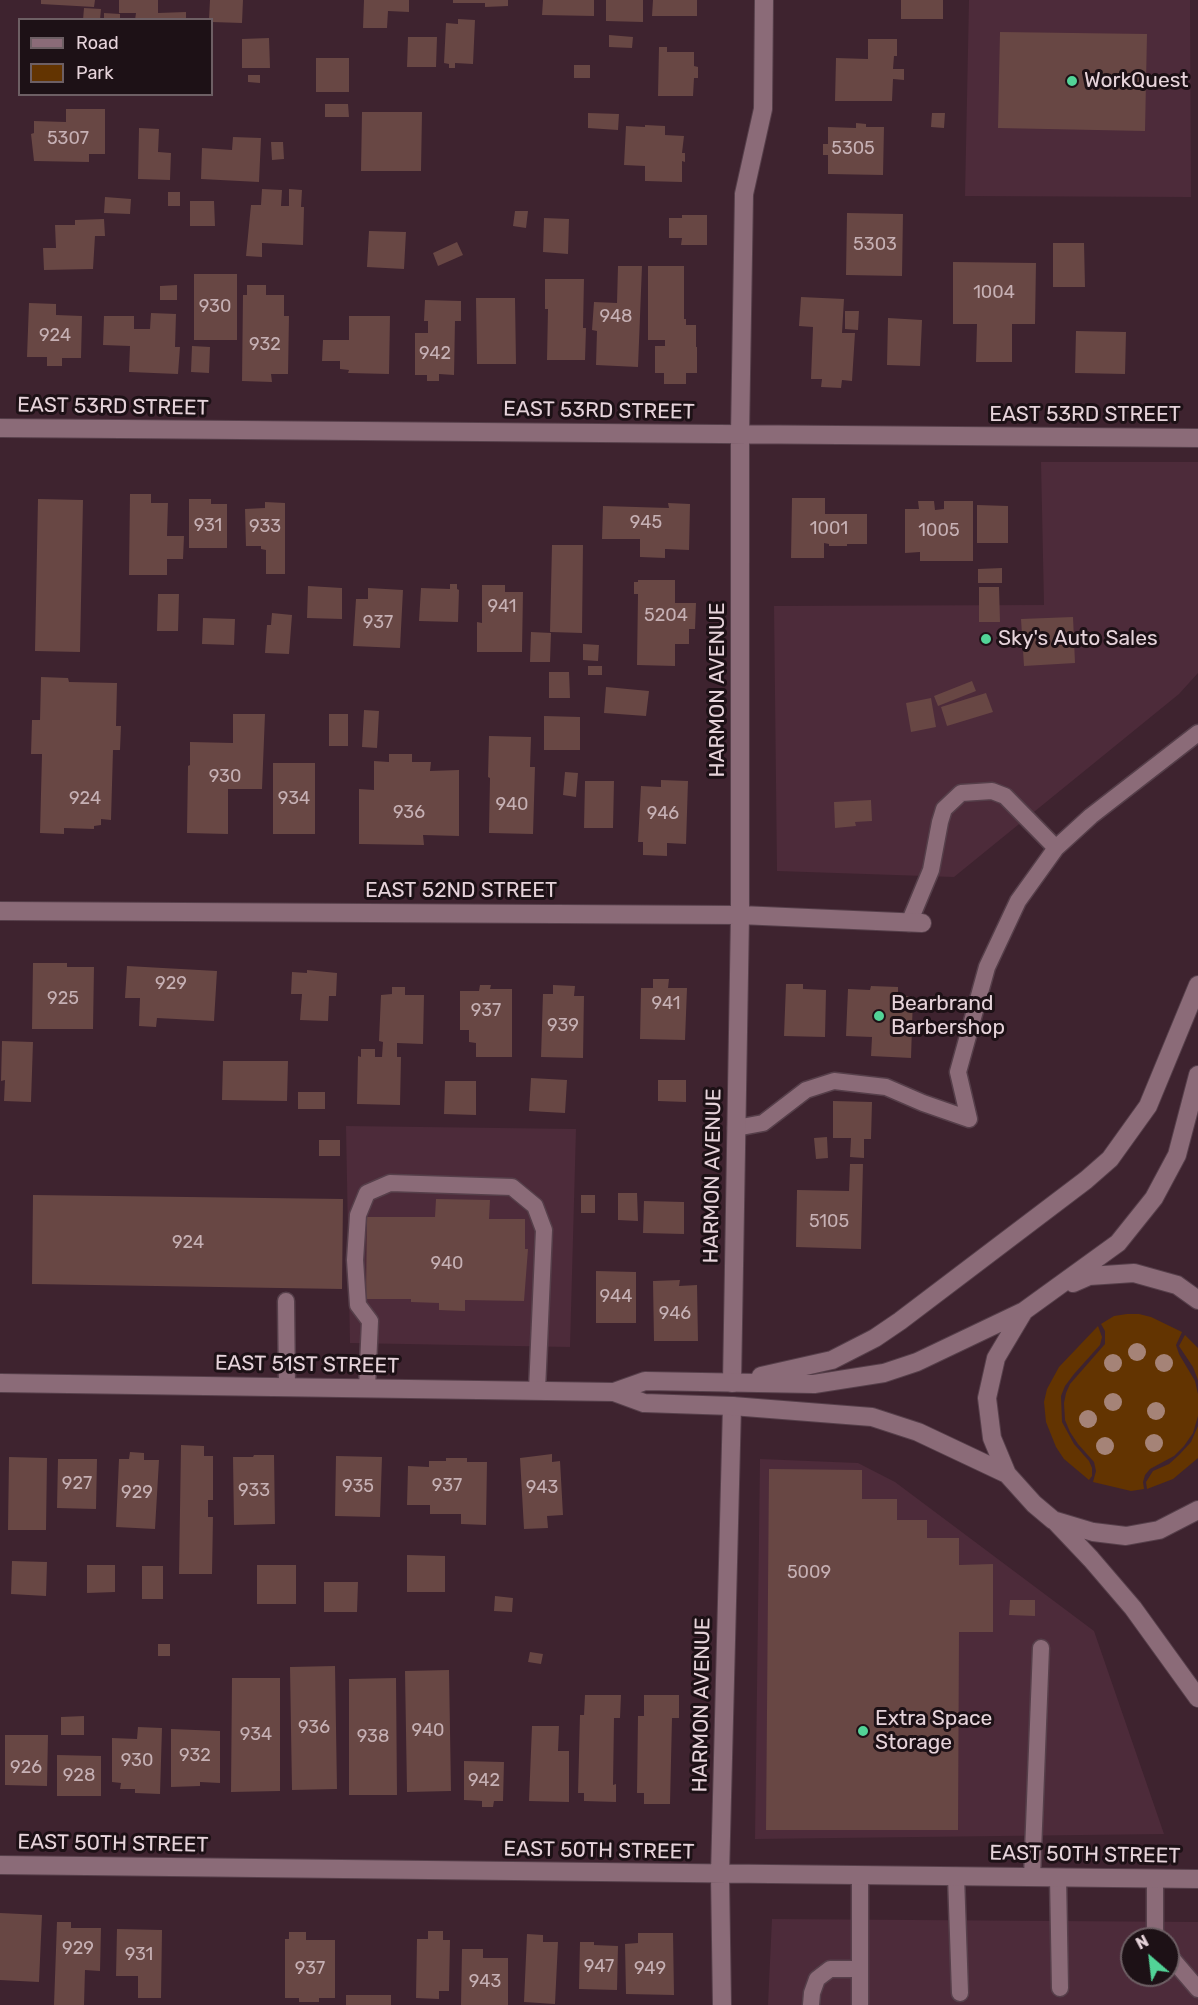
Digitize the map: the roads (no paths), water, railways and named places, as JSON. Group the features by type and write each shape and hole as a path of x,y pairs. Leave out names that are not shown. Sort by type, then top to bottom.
{"street":[{"name":"HARMON AVENUE","path":"732,1383 740,915 740,435 744,194 763,109 764,0"},
{"name":"EAST 53RD STREET","path":"0,428 1198,438"},
{"name":"EAST 52ND STREET","path":"0,911 740,915 915,923"},
{"path":"732,1383 831,1360 875,1338 1086,1180 1110,1159 1149,1106 1198,985"},
{"path":"1198,1075 1177,1155 1154,1198 1118,1243 1024,1311 996,1358 987,1398 992,1438 1007,1474 1034,1504 1091,1559 1134,1608 1198,1698"},
{"path":"1047,1294 1089,1276 1134,1273 1177,1285 1198,1300"},
{"name":"EAST 51ST STREET","path":"614,1392 645,1382 814,1384 884,1373 917,1362 1024,1311"},
{"name":"EAST 51ST STREET","path":"0,1383 614,1392 644,1403 732,1406 872,1418 918,1432 1007,1474"},
{"name":"HARMON AVENUE","path":"722,2005 720,1875 732,1406"},
{"path":"1159,1530 1198,1510"},
{"path":"1053,1520 1093,1532 1126,1536 1159,1530 1198,1517"},
{"name":"EAST 50TH STREET","path":"0,1865 1198,1879"}],"lane":[{"path":"736,1128 764,1123 806,1090 834,1081 886,1087 969,1119 958,1072 987,967 1018,901 1056,848 1091,816 1198,733"},
{"path":"915,923 931,870 944,808 961,793 992,791 1005,796 1056,848"},
{"path":"367,1388 370,1321 358,1305 355,1260 358,1215 368,1193 390,1183 512,1187 536,1206 544,1230 537,1390"},
{"path":"286,1302 287,1387"},
{"path":"1032,1877 1041,1648"},
{"path":"860,1876 860,2005"},
{"path":"956,1876 960,1993"},
{"path":"1058,1877 1060,1988"},
{"path":"1155,1879 1155,1927"},
{"path":"1180,1968 1198,1989"},
{"path":"811,2005 817,1979 830,1969 860,1970"}],"place":[{"name":"WorkQuest","path":"1072,81"},
{"name":"Sky's Auto Sales","path":"986,639"},
{"name":"Bearbrand Barbershop","path":"879,1016"},
{"name":"Extra Space Storage","path":"863,1731"}]}
